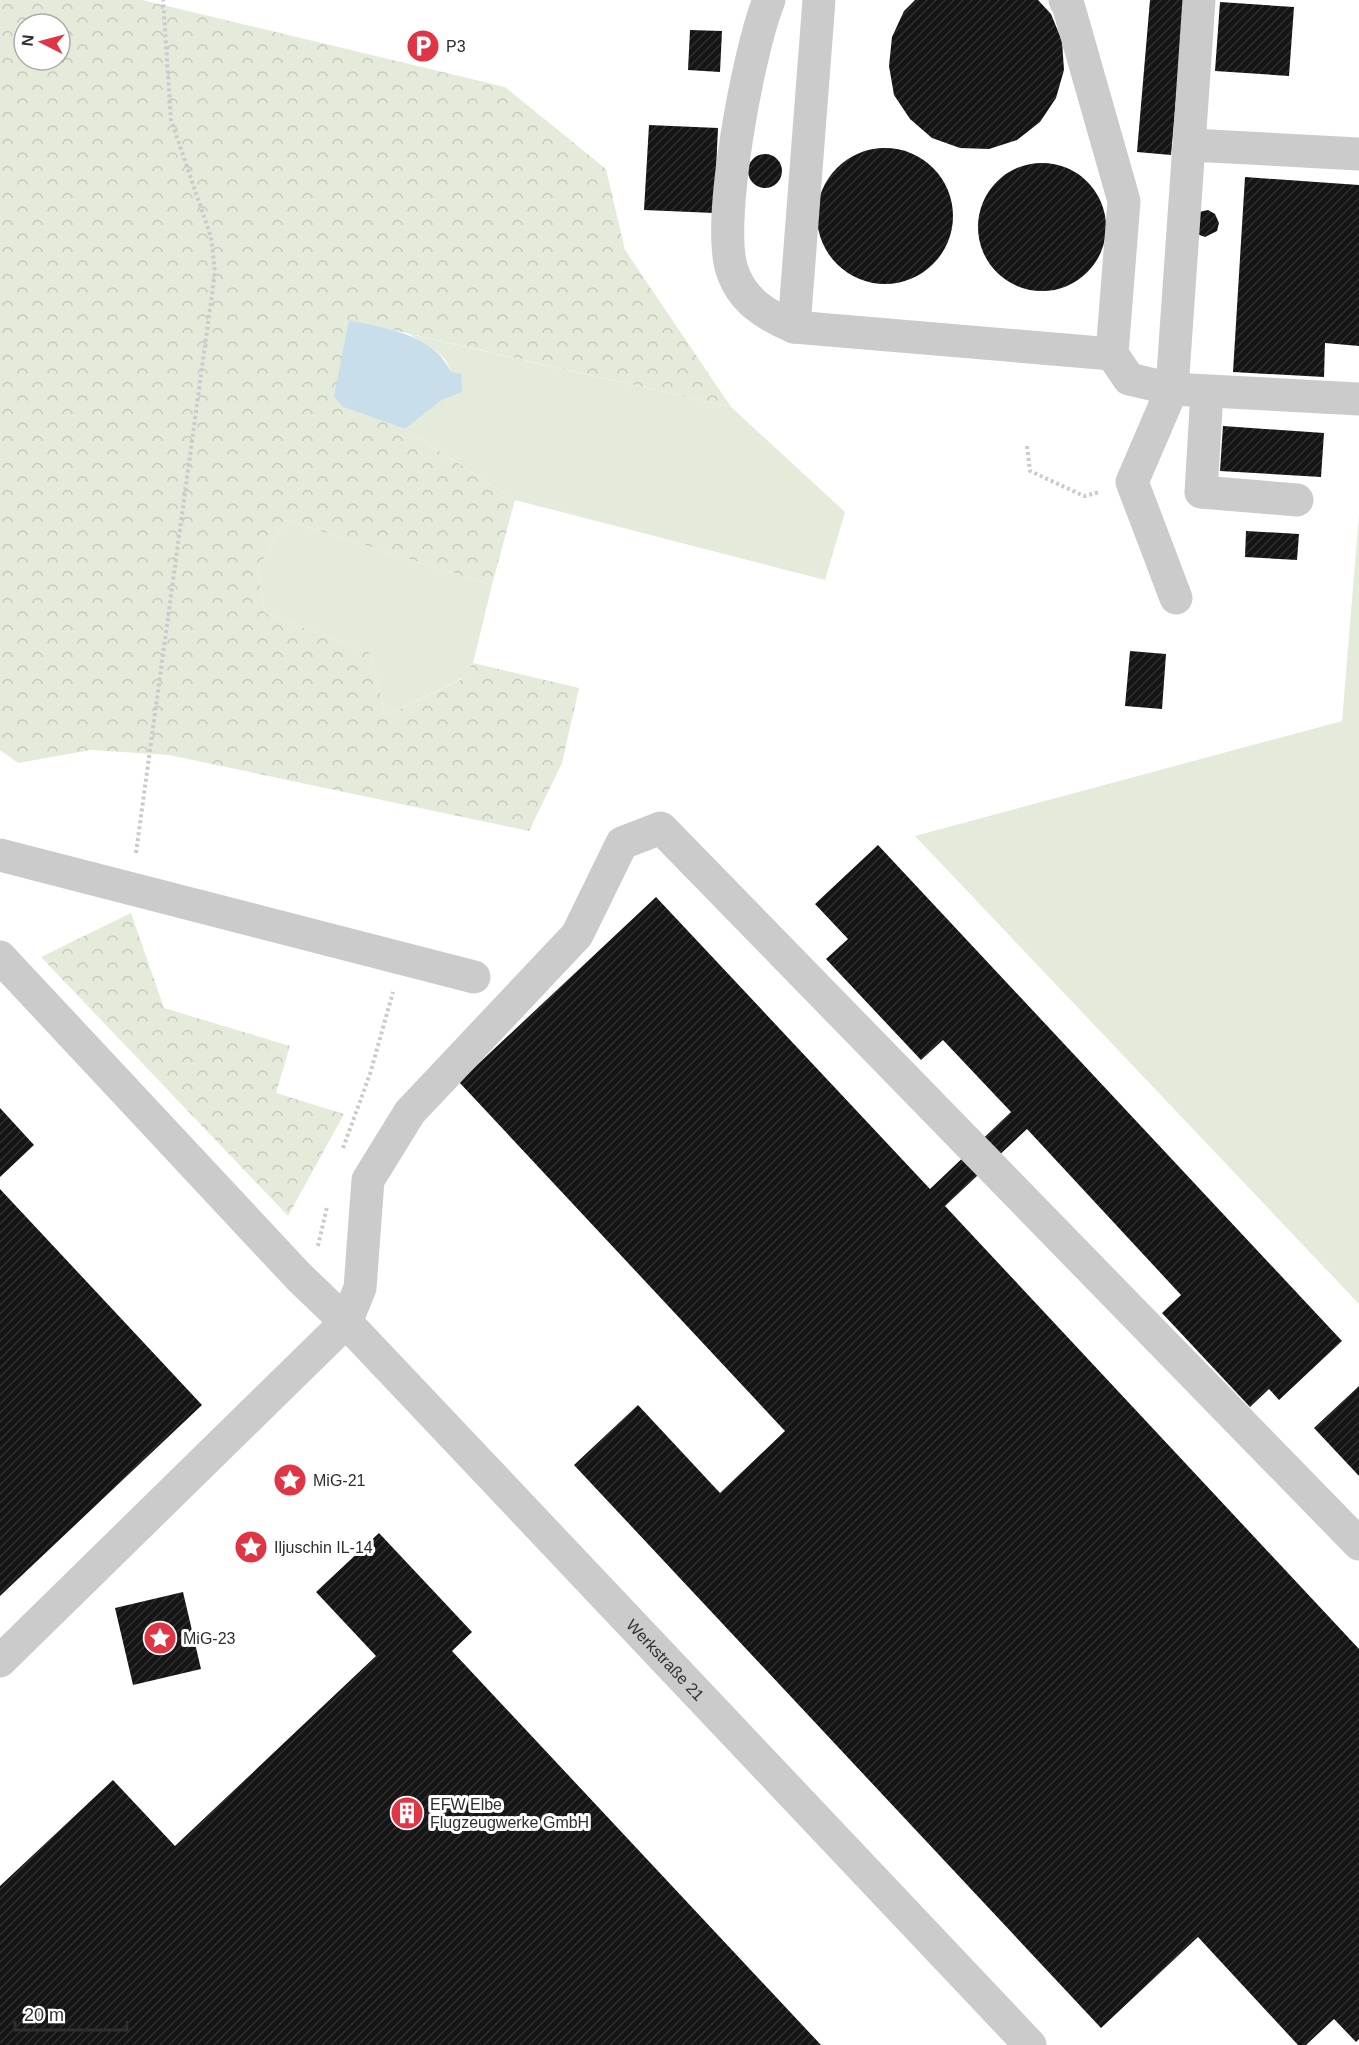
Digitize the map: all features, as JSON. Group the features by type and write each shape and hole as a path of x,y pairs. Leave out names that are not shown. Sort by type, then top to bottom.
{"lane":[{"path":"769,0 762,17 741,117 727,245 732,271 743,293 765,315 794,327 1112,354"},
{"path":"794,327 819,0"},
{"path":"1065,0 1070,8 1124,201 1112,354 1129,379 1172,389 1359,399"},
{"path":"1176,598 1132,482 1172,389 1191,145 1199,0"},
{"path":"1191,145 1359,154"},
{"path":"1207,392 1201,492 1297,500"},
{"path":"0,1660 346,1322 360,1288 369,1180 410,1112 577,935 622,843 662,828 1359,1544"},
{"path":"0,855 474,977"},
{"name":"Werkstraße 21","path":"0,957 308,1266 346,1322 1030,2045"}],"path":[{"path":"131,890 215,272 211,237 171,120 163,0"},
{"path":"1027,446 1030,471 1084,496 1132,482"},
{"path":"343,1149 370,1074 401,959"},
{"path":"308,1266 328,1203"}],"green space":[{"path":"0,0 142,0 505,87 606,169 625,250 731,407 349,320 343,407 405,429 515,500 492,585 285,520 257,570 265,613 370,653 386,716 462,679 473,663 579,688 562,763 529,831 169,755 91,750 18,763 0,750"},
{"path":"409,334 731,407 845,512 825,580 515,500 405,429 439,400 450,381 450,371 443,357"},
{"path":"1359,515 1359,1304 915,836 1342,721"},
{"path":"285,520 492,585 473,663 463,678 386,716 370,653 265,613 257,570"},
{"path":"131,913 164,1008 290,1046 276,1093 344,1114 288,1216 41,957"}],"water":[{"path":"349,320 393,330 421,341 443,359 451,372 461,374 462,392 443,399 405,429 343,407 334,396"}],"building":[{"path":"915,0 1038,0 1051,14 1062,41 1064,70 1056,98 1040,122 1017,140 989,149 960,148 932,138 910,119 894,95 889,66 892,37 904,11"},
{"path":"1150,0 1185,0 1171,155 1137,152"},
{"path":"1220,2 1294,7 1289,76 1215,71"},
{"path":"690,30 722,31 720,72 688,70"},
{"path":"649,125 718,128 714,213 644,210"},
{"path":"885,148 911,153 923,159 933,168 942,178 948,190 953,216 948,242 942,254 933,264 923,273 911,279 885,284 859,279 847,273 837,264 828,254 822,242 817,216 822,190 828,178 837,168 847,159 859,153"},
{"path":"765,154 777,159 782,171 777,183 765,188 753,183 748,171 753,159"},
{"path":"1042,163 1066,168 1087,182 1101,203 1106,227 1101,251 1087,272 1066,286 1042,291 1018,286 997,272 983,251 978,227 983,203 997,182 1018,168"},
{"path":"1245,177 1359,185 1359,346 1325,343 1324,377 1233,372"},
{"path":"1208,210 1215,214 1219,223 1217,231 1205,237 1197,234 1199,212"},
{"path":"1223,426 1324,433 1321,477 1220,471"},
{"path":"1246,531 1299,534 1297,560 1245,557"},
{"path":"1130,651 1166,654 1162,709 1125,706"},
{"path":"878,845 1342,1341 1279,1400 1269,1389 1250,1407 1162,1313 1181,1295 1027,1129 945,1206 1359,1649 1359,2039 1356,2042 1334,2019 1306,2045 1298,2045 1198,1937 1101,2028 574,1465 638,1405 720,1493 785,1431 459,1082 656,897 930,1189 1011,1112 943,1040 921,1060 826,959 848,939 815,904"},
{"path":"0,1108 34,1145 0,1177"},
{"path":"0,1189 202,1405 0,1596"},
{"path":"1359,1386 1359,1476 1314,1428"},
{"name":"EFW Elbe Flugzeugwerke GmbH","path":"379,1533 472,1632 452,1651 821,2045 0,2045 0,1886 113,1780 175,1846 376,1656 316,1592"},
{"path":"183,1592 201,1669 133,1685 115,1608"}],"place":[{"name":"P3","path":"423,46"},
{"name":"MiG-21","path":"290,1480"},
{"name":"Iljuschin IL-14","path":"251,1547"},
{"name":"MiG-23","path":"160,1638"},
{"name":"EFW Elbe Flugzeugwerke GmbH","path":"407,1813"}]}
